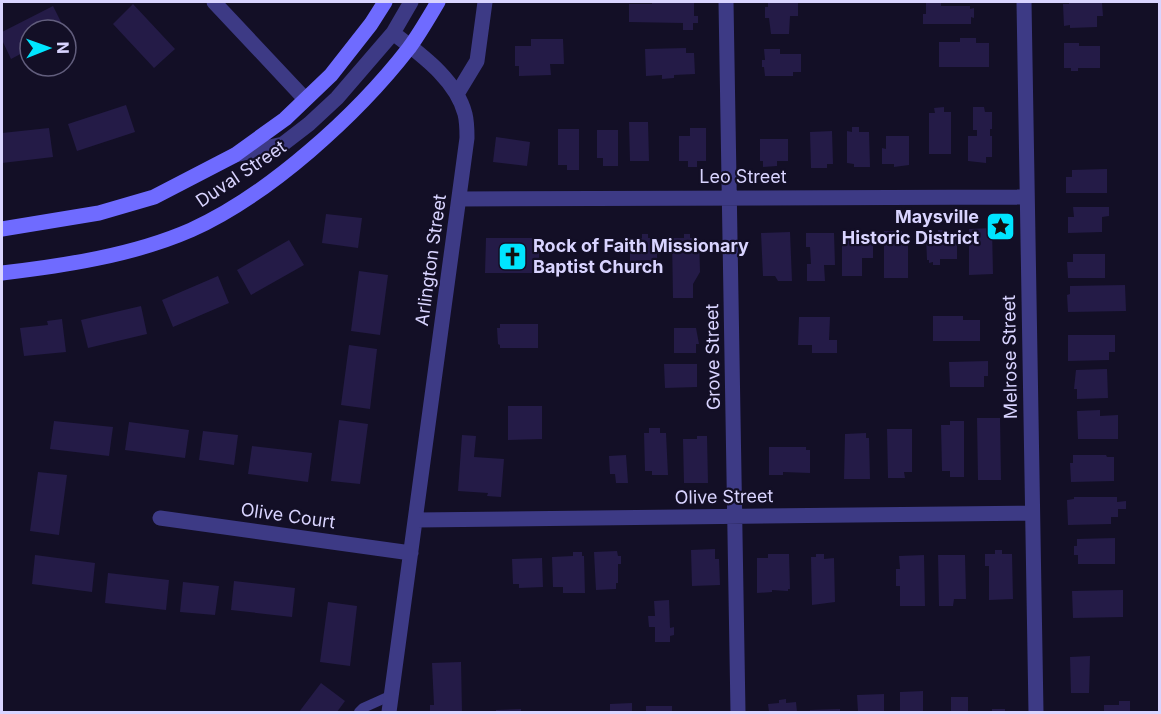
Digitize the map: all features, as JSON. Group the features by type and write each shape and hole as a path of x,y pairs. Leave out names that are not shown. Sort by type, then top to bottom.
{"street":[{"path":"214,2 305,99"},
{"name":"Duval Street","path":"2,229 99,213 154,197 235,155 285,119 331,75 371,24 385,2"},
{"path":"235,155 283,144 309,124 337,98 393,33 411,2"},
{"name":"Duval Street","path":"2,273 60,266 132,249 191,230 238,203 291,167 343,121 410,46 438,2"},
{"path":"457,94 477,61 485,2"},
{"name":"Grove Street","path":"726,2 738,712"},
{"name":"Melrose Street","path":"1024,2 1036,712"},
{"name":"Arlington Street","path":"393,33 443,76 457,94 465,115 467,138 411,553"},
{"name":"Leo Street","path":"459,199 730,196 1027,197"},
{"name":"Olive Street","path":"416,520 1032,513"},
{"name":"Olive Court","path":"160,518 411,553"},
{"path":"389,712 411,553"}],"lane":[{"path":"359,712 392,695"}],"building":[{"path":"652,2 694,2 694,16 698,16 698,23 693,23 693,30 683,30 683,23 629,22 629,4 652,4"},
{"path":"768,2 798,2 798,16 790,16 789,34 771,34 769,18 765,18 765,7 768,7"},
{"path":"926,2 941,2 941,6 970,6 970,9 974,8 974,18 971,17 971,24 923,24"},
{"path":"1069,2 1102,3 1103,16 1097,16 1097,27 1070,28 1070,25 1064,26 1063,4 1069,4"},
{"path":"133,4 175,49 154,68 113,24"},
{"path":"53,6 59,18 29,18"},
{"path":"18,24 18,55 11,59 2,40 2,32"},
{"path":"960,38 976,38 976,43 989,43 989,67 939,67 939,42 960,42"},
{"path":"531,39 563,39 564,64 550,64 551,75 519,76 519,66 515,66 515,46 531,46"},
{"path":"1064,43 1100,46 1100,68 1078,68 1078,71 1071,71 1071,68 1064,68"},
{"path":"686,48 686,53 694,53 695,74 674,75 674,78 662,79 662,75 646,76 645,49"},
{"path":"764,49 780,49 780,54 801,54 801,72 793,72 793,76 765,76 764,67 762,67 762,60 765,60"},
{"path":"126,105 135,132 77,151 68,124"},
{"path":"944,107 944,112 951,112 951,154 929,154 929,113 935,113 934,108"},
{"path":"973,107 984,107 985,112 992,112 990,136 992,136 992,157 986,157 986,163 968,161 968,136 977,136 977,130 973,130"},
{"path":"629,122 648,122 649,161 630,161"},
{"path":"852,127 859,127 859,132 869,132 870,167 854,167 854,164 847,163 847,131 852,132"},
{"path":"49,128 53,157 2,163 2,133"},
{"path":"690,128 706,128 706,161 697,161 697,167 688,167 688,161 679,161 679,136 690,136"},
{"path":"558,129 579,129 579,170 567,170 567,165 558,165"},
{"path":"597,130 618,130 618,166 603,166 603,158 597,158"},
{"path":"832,131 833,164 827,164 827,168 811,168 810,132"},
{"path":"886,136 909,136 909,165 894,167 894,164 882,164 882,148 886,149"},
{"path":"496,137 530,142 527,166 493,162"},
{"path":"760,139 788,139 788,161 777,161 777,166 763,167 763,161 760,161"},
{"path":"1107,169 1107,193 1066,193 1066,177 1072,177 1072,170"},
{"path":"1073,207 1109,207 1109,216 1102,217 1102,232 1068,233 1068,217 1074,217"},
{"path":"326,214 362,218 358,248 322,243"},
{"path":"992,228 993,274 969,275 969,229"},
{"path":"854,230 861,230 861,233 873,233 873,258 862,258 862,276 842,276 842,234 854,234"},
{"path":"938,230 946,230 946,235 957,235 957,259 940,259 940,265 933,265 933,262 929,263 927,260 926,236 938,235"},
{"path":"884,231 902,231 902,236 908,236 908,278 884,278"},
{"path":"790,232 792,281 778,281 775,276 763,276 761,233"},
{"path":"806,233 834,233 835,265 824,265 825,281 807,281 807,264 811,264 810,247 806,247"},
{"path":"642,234 648,234 648,238 657,238 657,265 650,265 650,260 630,261 630,238 642,238"},
{"path":"684,234 690,234 690,238 699,238 700,272 693,284 693,298 673,298 672,238 684,238"},
{"name":"Rock of Faith Missionary Baptist Church","path":"486,238 539,238 539,273 485,273"},
{"path":"289,240 304,265 251,295 237,270"},
{"path":"1073,254 1105,254 1105,278 1068,278 1067,262 1073,262"},
{"path":"359,271 388,275 380,335 351,331"},
{"path":"218,276 229,303 173,327 162,300"},
{"path":"1125,285 1126,311 1068,312 1067,295 1070,294 1070,286"},
{"path":"141,306 147,334 88,348 81,320"},
{"path":"933,316 963,316 963,320 980,320 980,341 933,341"},
{"path":"799,317 830,317 829,340 837,340 837,353 812,353 812,345 798,345"},
{"path":"62,319 66,352 24,356 20,328 48,325 47,321"},
{"path":"500,324 538,324 538,348 500,348 497,328 500,328"},
{"path":"674,328 696,328 699,344 696,344 696,353 674,353"},
{"path":"1068,335 1115,335 1115,352 1109,352 1109,360 1068,361"},
{"path":"349,345 377,349 370,409 341,405"},
{"path":"988,361 988,376 984,376 984,387 950,387 949,362"},
{"path":"664,364 697,364 697,387 665,388"},
{"path":"1107,369 1108,398 1077,399 1077,389 1074,389 1076,370"},
{"path":"508,406 542,406 542,439 508,440"},
{"path":"1100,410 1100,416 1118,415 1118,439 1078,439 1077,411"},
{"path":"977,418 1000,418 1001,480 978,480"},
{"path":"339,420 368,424 360,484 331,481"},
{"path":"54,421 113,427 109,456 50,449"},
{"path":"950,421 964,421 964,477 950,477 950,471 942,471 941,425 950,425"},
{"path":"129,422 189,430 185,458 125,450"},
{"path":"649,428 660,428 660,433 666,433 668,475 652,475 652,471 645,471 644,433 649,433"},
{"path":"887,429 912,429 912,472 904,472 905,478 888,478"},
{"path":"203,431 238,435 234,465 199,460"},
{"path":"866,433 866,438 869,438 870,479 844,479 845,434"},
{"path":"462,435 476,436 474,457 504,459 501,497 487,496 488,493 458,491"},
{"path":"697,436 707,436 708,483 684,483 683,439 697,439"},
{"path":"252,446 312,453 308,482 248,474"},
{"path":"769,447 806,447 806,450 810,450 810,473 783,472 783,475 769,475"},
{"path":"626,455 628,483 616,483 615,474 610,474 609,456"},
{"path":"1073,455 1114,457 1114,481 1071,482 1070,463 1073,463"},
{"path":"38,472 67,475 59,535 30,531"},
{"path":"1074,497 1117,497 1117,502 1126,501 1126,509 1118,509 1118,517 1111,517 1111,524 1068,525 1067,500 1074,499"},
{"path":"1115,538 1115,564 1078,564 1078,555 1074,555 1077,539"},
{"path":"715,549 715,559 719,559 720,585 692,586 691,550"},
{"path":"995,550 1002,550 1002,554 1012,554 1013,599 989,600 989,566 985,566 985,554 995,554"},
{"path":"617,551 618,556 621,556 621,564 618,564 616,589 596,590 594,552"},
{"path":"573,552 582,552 584,556 585,593 563,593 563,587 553,587 552,557 573,556"},
{"path":"768,554 789,554 790,589 788,591 772,590 772,592 757,593 757,558 768,558"},
{"path":"816,554 824,554 824,559 834,558 835,602 812,605 811,557 816,557"},
{"path":"35,555 95,563 92,592 32,584"},
{"path":"924,555 925,606 900,606 900,586 896,586 896,569 900,569 899,556"},
{"path":"938,555 965,555 966,599 954,599 953,606 939,606"},
{"path":"542,558 543,587 519,588 519,584 513,584 512,559"},
{"path":"108,573 169,580 166,610 105,603"},
{"path":"234,581 295,588 292,617 231,610"},
{"path":"183,582 219,586 215,615 180,612"},
{"path":"1123,590 1123,617 1073,618 1072,591"},
{"path":"669,600 670,628 674,627 674,635 670,636 670,642 655,642 655,627 649,627 648,616 655,616 654,601"},
{"path":"328,602 357,606 350,666 320,662"},
{"path":"1090,656 1089,693 1071,693 1070,657"},
{"path":"461,662 462,712 430,712 430,705 434,705 432,663"},
{"path":"321,683 345,701 337,712 299,712"},
{"path":"923,691 923,712 900,712 900,692"},
{"path":"884,694 884,712 858,712 857,695"},
{"path":"951,697 968,697 968,712 951,712"},
{"path":"786,699 786,703 796,702 797,712 769,712 768,704 779,703 779,700"},
{"path":"1119,701 1130,701 1130,712 1104,712 1104,705 1119,705"},
{"path":"632,703 632,712 610,712 610,704"},
{"path":"646,706 672,706 672,712 646,712"},
{"path":"521,709 521,712 496,712 496,710"},
{"path":"840,709 840,712 810,712 810,710"},
{"path":"992,709 1005,709 1005,712 992,712"}],"place":[{"name":"Maysville Historic District","path":"1000,227"},
{"name":"Rock of Faith Missionary Baptist Church","path":"512,256"}]}
